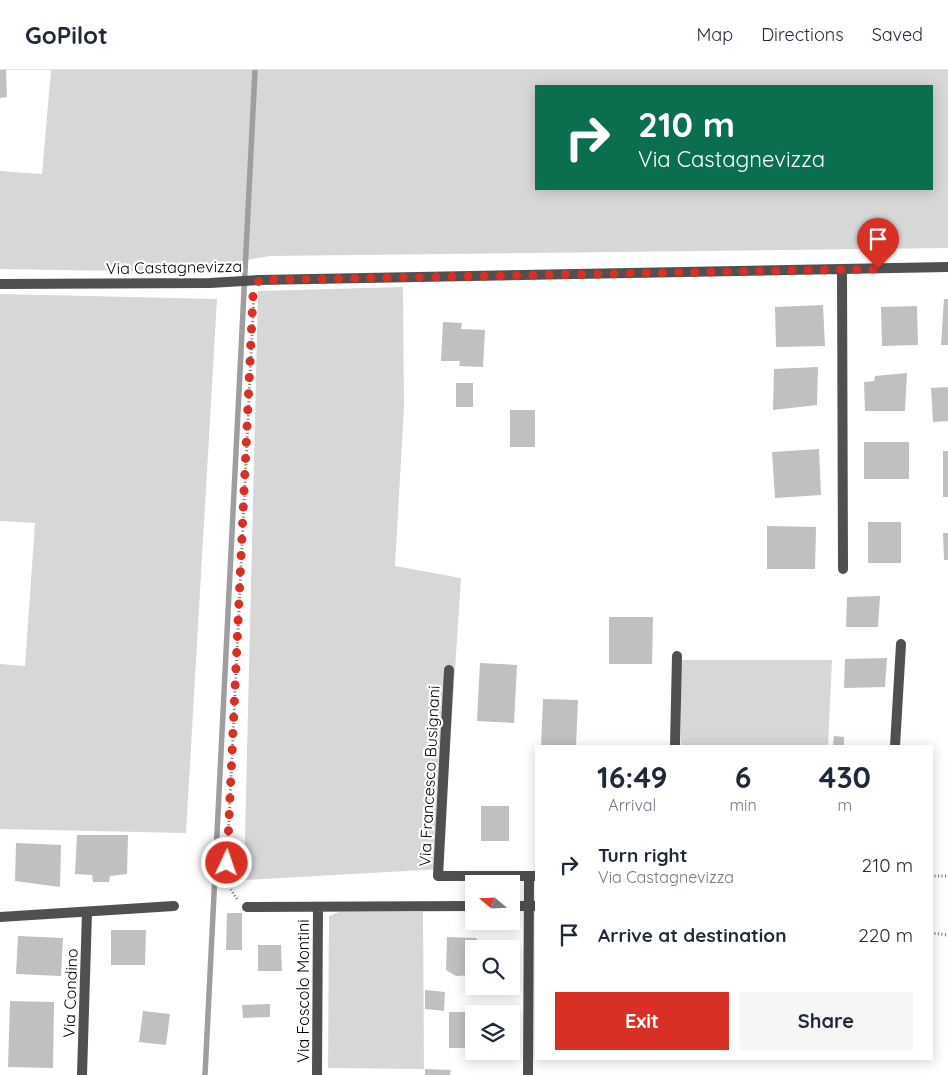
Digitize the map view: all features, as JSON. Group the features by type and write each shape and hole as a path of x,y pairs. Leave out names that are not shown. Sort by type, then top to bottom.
{"street":[{"name":"Via Castagnevizza","path":"0,284 210,283 259,280 948,267"},
{"path":"842,270 843,569"},
{"path":"895,745 901,644"},
{"path":"675,745 677,656"},
{"name":"Via Francesco Busignani","path":"449,670 438,876 533,876"},
{"path":"528,1075 533,876"},
{"path":"0,917 174,906"},
{"path":"247,907 465,906"},
{"name":"Via Foscolo Montini","path":"317,1075 318,907"},
{"name":"Via Condino","path":"82,1075 87,912"}],"path":[{"path":"247,907 235,897 226,882 253,296 259,280"},
{"path":"933,876 948,876"},
{"path":"933,933 948,935"}],"shaded area":[{"path":"51,70 948,70 948,248 270,256 178,272 0,269 0,171 42,174"},
{"path":"403,287 404,407 395,566 461,578 442,869 244,880 258,291"},
{"path":"0,294 217,299 186,833 0,829 0,664 25,666 35,523 0,521"},
{"path":"681,660 832,660 828,745 681,745"},
{"path":"339,912 423,912 424,1069 328,1068 329,916"}],"building":[{"path":"0,70 6,70 7,97 0,98"},
{"path":"944,299 948,299 948,345 941,345"},
{"path":"823,305 825,346 776,347 775,307"},
{"path":"917,306 918,345 882,346 881,307"},
{"path":"443,322 462,323 461,329 485,330 483,367 459,366 460,361 441,361"},
{"path":"818,367 817,405 773,410 774,369"},
{"path":"907,373 905,411 865,411 864,382 874,381 875,376"},
{"path":"456,383 473,383 473,407 456,407"},
{"path":"948,387 948,421 933,422 931,388"},
{"path":"510,410 535,410 535,447 510,447"},
{"path":"864,442 909,442 909,479 864,479"},
{"path":"819,449 821,495 775,498 772,452"},
{"path":"943,451 948,451 948,497 943,497"},
{"path":"868,522 901,522 901,563 868,563"},
{"path":"767,526 816,527 815,569 767,569"},
{"path":"943,533 948,533 948,560 944,560"},
{"path":"880,596 878,627 846,627 847,597"},
{"path":"609,617 653,617 652,664 609,664"},
{"path":"887,658 885,687 844,688 845,659"},
{"path":"480,663 517,665 514,723 477,721"},
{"path":"543,699 578,700 576,745 541,745"},
{"path":"834,736 844,737 844,745 833,745"},
{"path":"481,806 509,806 509,841 481,841"},
{"path":"77,835 128,835 127,874 110,876 109,882 93,882 92,875 75,874"},
{"path":"16,843 61,845 60,887 15,881"},
{"path":"227,913 242,913 242,950 226,950"},
{"path":"111,930 146,930 145,965 111,965"},
{"path":"18,936 63,938 61,976 16,974"},
{"path":"447,937 476,938 477,940 465,940 465,976 456,976 446,970"},
{"path":"258,945 281,945 282,971 258,971"},
{"path":"425,990 445,992 444,1011 425,1009"},
{"path":"10,1001 54,1002 53,1068 8,1067"},
{"path":"270,1004 270,1017 243,1018 242,1005"},
{"path":"143,1011 170,1014 166,1045 139,1042"},
{"path":"449,1012 465,1012 465,1048 449,1048"},
{"path":"425,1069 451,1070 450,1075 425,1075"}],"waterway":[{"path":"205,1075 255,70"}],"route":[{"path":"227,863 253,296 259,280 878,269"}]}
